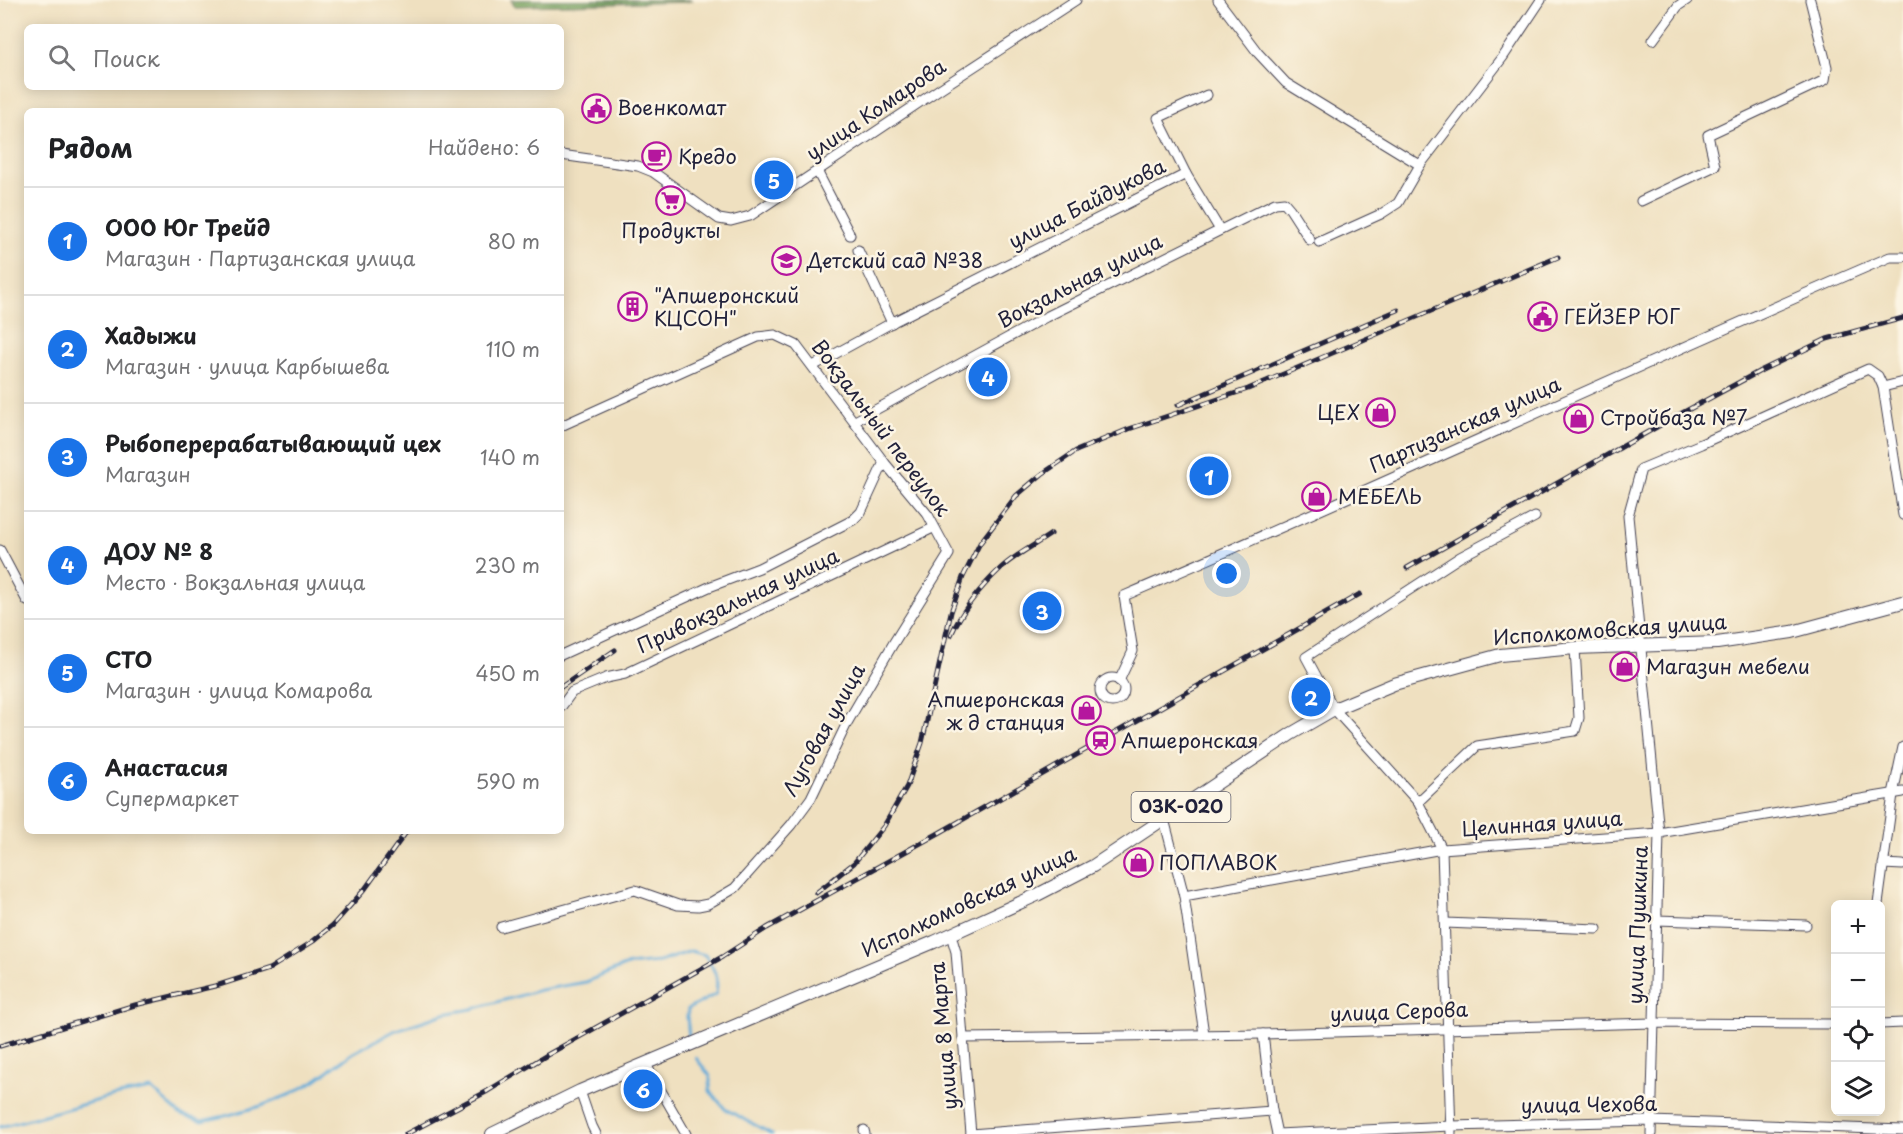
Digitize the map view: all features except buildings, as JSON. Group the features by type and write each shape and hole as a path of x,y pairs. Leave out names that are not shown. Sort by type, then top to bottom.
{"main road":[{"name":"Исполкомовская улица","path":"492,1134 580,1091 951,935 1037,896 1093,866 1291,734 1334,709 1394,684 1500,655 1575,648 1717,643 1792,632 1903,602"}],"street":[{"name":"улица Комарова","path":"564,155 638,166 653,172 718,219 730,221 750,216 1076,0"},
{"path":"1218,0 1258,53 1286,83 1420,165"},
{"name":"Вокзальная улица","path":"855,422 1046,317 1275,203 1284,202 1314,241 1381,214 1398,203 1420,165 1503,57 1541,0"},
{"path":"1653,40 1678,6 1687,0"},
{"path":"1641,201 1715,166 1708,135 1825,80 1827,67 1810,0"},
{"path":"1207,94 1158,118 1186,174 1220,230"},
{"path":"817,171 850,235"},
{"name":"улица Байдукова","path":"813,366 891,323 1186,174"},
{"path":"858,250 891,323"},
{"name":"Партизанская улица","path":"1119,681 1133,651 1124,596 1255,540 1727,327 1890,257 1903,256"},
{"name":"Вокзальный переулок","path":"564,425 758,337 775,335 796,345 813,366 884,462 928,515 949,554"},
{"name":"улица Пушкина","path":"1651,1134 1659,833 1628,516 1641,469 1868,369 1878,376 1883,387"},
{"path":"1903,382 1883,387 1903,515"},
{"name":"Привокзальная улица","path":"564,654 709,587 759,568 853,520 861,512 884,462"},
{"path":"1451,1130 1442,849 1418,802 1334,709 1306,657 1460,557 1535,517"},
{"name":"Привокзальная улица","path":"564,703 572,692 606,678 626,674 933,528"},
{"path":"0,550 24,595"},
{"name":"Луговая улица","path":"501,927 635,890 678,905 698,906 708,904 735,888 811,798 847,723 949,554"},
{"path":"1418,802 1477,746 1575,731 1579,718 1575,648"},
{"path":"1878,900 1883,864 1898,793 1903,747"},
{"name":"Целинная улица","path":"1184,896 1442,849 1659,833 1898,793"},
{"path":"1164,819 1184,896 1204,1034"},
{"path":"1883,864 1903,865"},
{"path":"1656,920 1806,925"},
{"path":"1445,923 1597,929"},
{"name":"улица 8 Марта","path":"951,935 956,952 971,1134"},
{"name":"улица Серова","path":"963,1038 1263,1034 1653,1023 1831,1024"},
{"path":"1885,1024 1903,1023"},
{"path":"1263,1034 1276,1134"},
{"path":"645,1063 686,1134"},
{"path":"580,1091 596,1134"},
{"path":"971,1134 1272,1111"},
{"name":"улица Чехова","path":"1276,1134 1451,1130 1651,1121 1903,1130"}],"green space":[{"path":"511,0 692,0 515,6"}],"waterway":[{"path":"0,1127 114,1096 152,1089 181,1115 202,1121 225,1116 261,1106 291,1094 313,1082 353,1053 396,1030 444,1014 472,1009 540,990 586,982 627,965 659,962 691,951 705,955 715,973 717,987 716,994 688,1009 689,1037"},
{"path":"696,1058 710,1076 710,1091 725,1109 772,1134"}],"railway":[{"path":"816,893 854,863 884,826 907,786 922,743 951,612 963,577 980,543 1016,496 1042,474 1076,451 1129,429 1248,389 1558,257"},
{"path":"1178,405 1398,310"},
{"path":"1407,568 1762,370 1827,339 1903,318"},
{"path":"951,635 966,608 994,575 1012,559 1051,534"},
{"path":"406,1134 486,1092 547,1055 722,957 767,928 1360,594"},
{"path":"564,685 615,650"},
{"path":"0,1046 135,1005 219,985 269,969 312,942 333,925 365,889 405,834"}],"place":[{"name":"Военкомат","path":"596,108"},
{"name":"Кредо","path":"657,157"},
{"name":"СТО","path":"774,180"},
{"name":"Продукты","path":"671,200"},
{"name":"Детский сад №38","path":"786,261"},
{"name":"\"Апшеронский КЦСОН\"","path":"633,307"},
{"name":"ГЕЙЗЕР ЮГ","path":"1543,317"},
{"name":"ДОУ № 8","path":"988,377"},
{"name":"ЦЕХ","path":"1381,413"},
{"name":"Стройбаза №7","path":"1579,418"},
{"name":"ООО Юг Трейд","path":"1209,476"},
{"name":"МЕБЕЛЬ","path":"1317,497"},
{"name":"Рыбоперерабатывающий цех","path":"1042,611"},
{"name":"Магазин мебели","path":"1625,667"},
{"name":"Хадыжи","path":"1311,697"},
{"name":"Апшеронская ж д станция","path":"1086,711"},
{"name":"Апшеронская","path":"1100,741"},
{"name":"ПОПЛАВОК","path":"1138,863"},
{"name":"Анастасия","path":"643,1089"}]}
